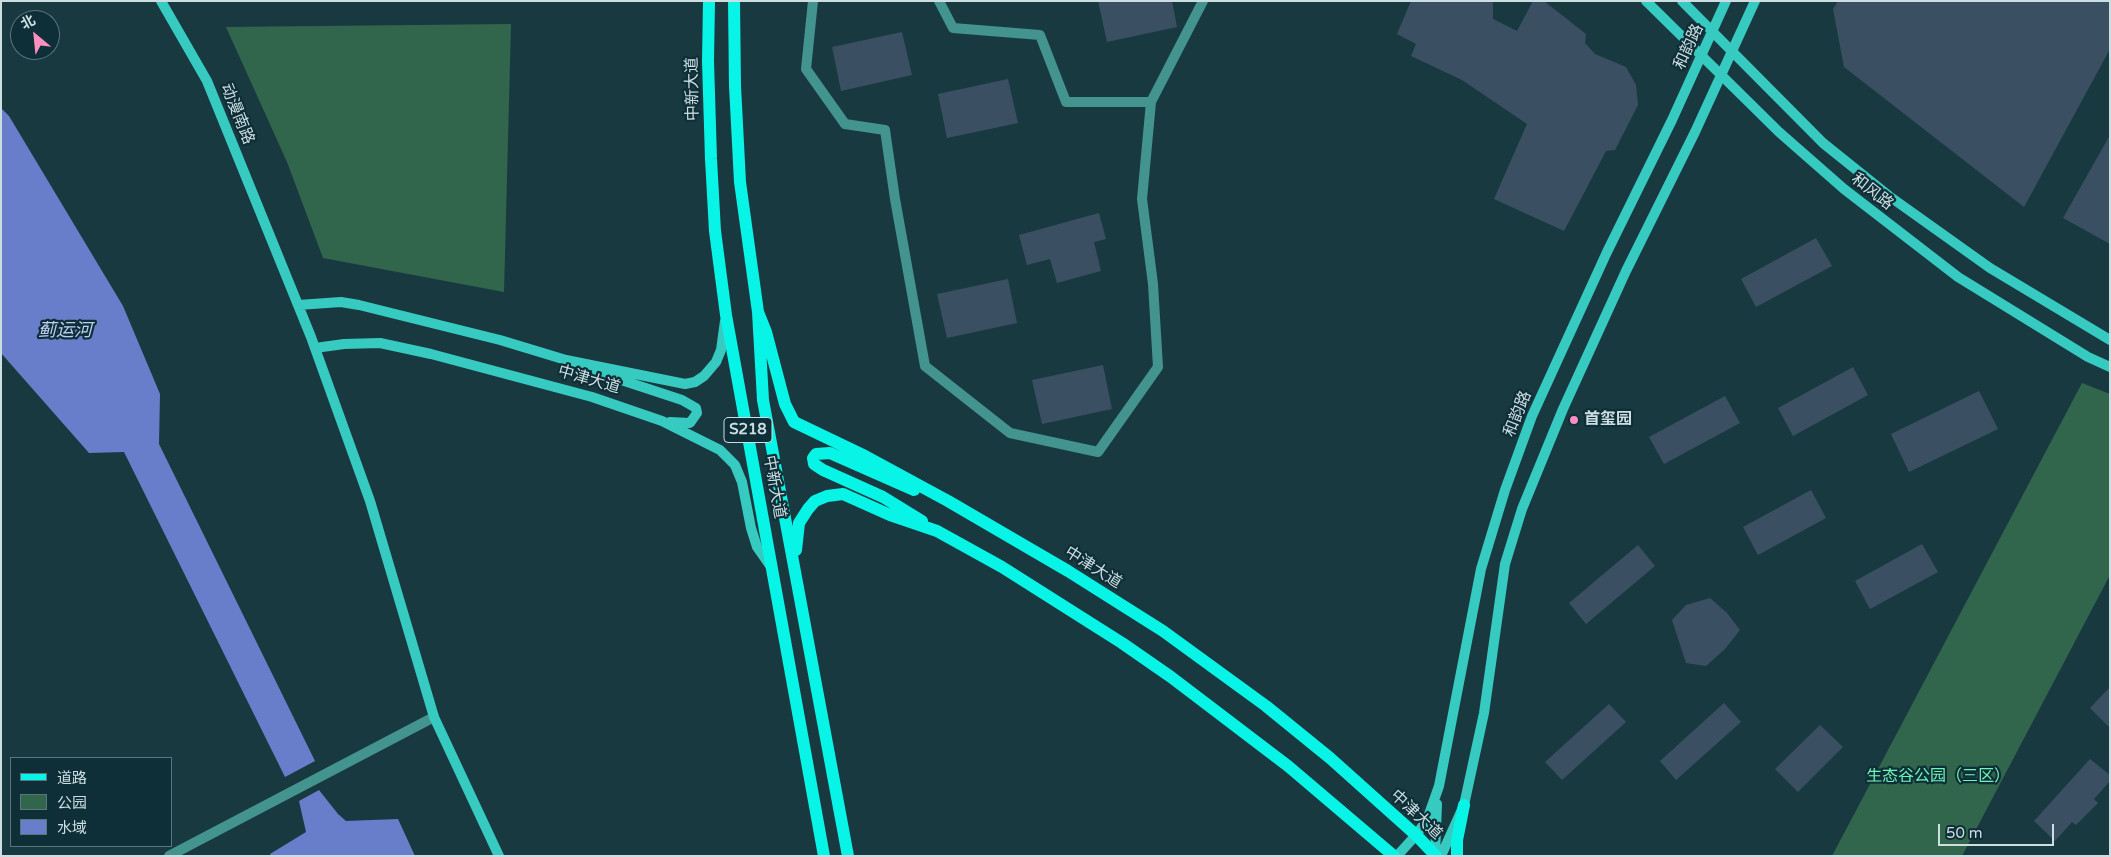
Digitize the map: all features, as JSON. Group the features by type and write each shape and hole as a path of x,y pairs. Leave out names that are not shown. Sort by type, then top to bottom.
{"main road":[{"name":"中新大道","path":"709,1 708,61 711,159 716,231 726,315 824,856"},
{"name":"中新大道","path":"734,1 735,86 740,182 758,312 763,400 848,856"},
{"name":"中津大道","path":"758,312 766,332 785,404 794,422 865,456 948,500 1068,571 1163,631 1266,706 1330,758 1437,855"},
{"path":"948,500 905,487 830,453 816,454 813,458 814,464 823,470 884,497 937,531 1002,567 1122,643 1171,677 1288,766 1395,856"},
{"path":"794,562 800,523 815,501 827,496 843,494 890,515 937,531"},
{"path":"1457,856 1457,840 1464,805"}],"street":[{"name":"动漫南路","path":"161,1 207,81 274,244 315,348 370,501 434,717 499,856"},
{"path":"813,1 806,69 845,124 885,130 895,200 925,366 1010,433 1098,452 1158,367 1153,284 1142,200 1151,102 1202,1"},
{"path":"939,1 953,28 1040,35 1066,102 1151,102"},
{"name":"和风路","path":"1646,1 1779,132 1844,189 1958,277 2088,357 2110,367"},
{"name":"和风路","path":"1682,1 1823,143 1889,196 1990,268 2110,340"},
{"name":"和韵路","path":"1395,856 1416,835 1427,820 1439,786 1481,569 1504,490 1532,416 1606,252 1672,120 1726,1"},
{"path":"1437,855 1464,805 1484,713 1505,564 1522,509 1566,401 1755,1"},
{"name":"中津大道","path":"298,305 333,302 359,305 500,340 566,360 685,384 695,382 704,376 716,362 721,350 726,315"},
{"name":"中津大道","path":"315,348 365,342 389,344 629,408 662,421 720,450 735,465 742,482 754,538 771,568"},
{"path":"566,360 610,377 682,400 696,408 697,413 690,423 662,421"},
{"path":"169,856 434,717"},
{"path":"1437,855 1436,811 1439,786"}],"green space":[{"path":"511,24 504,292 323,258 287,162 226,27"},
{"name":"生态谷公园（三区）","path":"2082,383 2110,394 2110,575 1962,856 1832,856"}],"water":[{"name":"蓟运河","path":"1,108 9,116 123,306 160,394 159,444 315,761 285,777 124,452 89,453 1,353"},
{"path":"319,790 346,821 398,819 415,856 271,856 270,854 306,832 299,801"}],"building":[{"path":"1098,1 1172,1 1177,27 1107,42"},
{"path":"1411,1 1493,1 1493,19 1517,31 1533,1 1544,1 1586,34 1585,43 1595,54 1626,67 1636,85 1638,105 1615,150 1606,151 1564,231 1494,199 1527,124 1462,80 1411,56 1416,44 1397,34"},
{"path":"1838,1 2110,1 2110,49 2024,207 1844,67 1833,9"},
{"path":"902,32 912,75 841,91 832,47"},
{"path":"1008,79 1018,123 947,138 938,94"},
{"path":"2110,135 2110,244 2063,218"},
{"path":"1099,213 1106,239 1094,242 1101,271 1057,283 1050,259 1027,265 1019,235"},
{"path":"1816,238 1832,266 1756,307 1741,279"},
{"path":"1008,279 1017,323 947,338 937,294"},
{"path":"1103,365 1112,409 1042,424 1032,380"},
{"path":"1853,367 1868,395 1793,436 1778,408"},
{"path":"1979,391 1998,429 1909,472 1891,434"},
{"path":"1725,396 1740,423 1664,464 1649,437"},
{"path":"1811,490 1826,518 1758,555 1743,527"},
{"path":"1922,544 1938,572 1870,609 1855,581"},
{"path":"1638,545 1655,566 1586,624 1569,603"},
{"path":"1710,598 1727,613 1740,630 1725,649 1706,666 1686,663 1672,620 1686,605"},
{"path":"2110,687 2110,728 2090,708"},
{"path":"1724,703 1741,722 1676,780 1660,761"},
{"path":"1609,704 1626,722 1562,780 1545,762"},
{"path":"1820,725 1843,747 1798,792 1775,769"},
{"path":"2090,759 2110,775 2110,781 2094,799 2098,803 2076,825 2072,822 2055,841 2034,821"}],"place":[{"name":"首玺园","path":"1574,420"}]}
